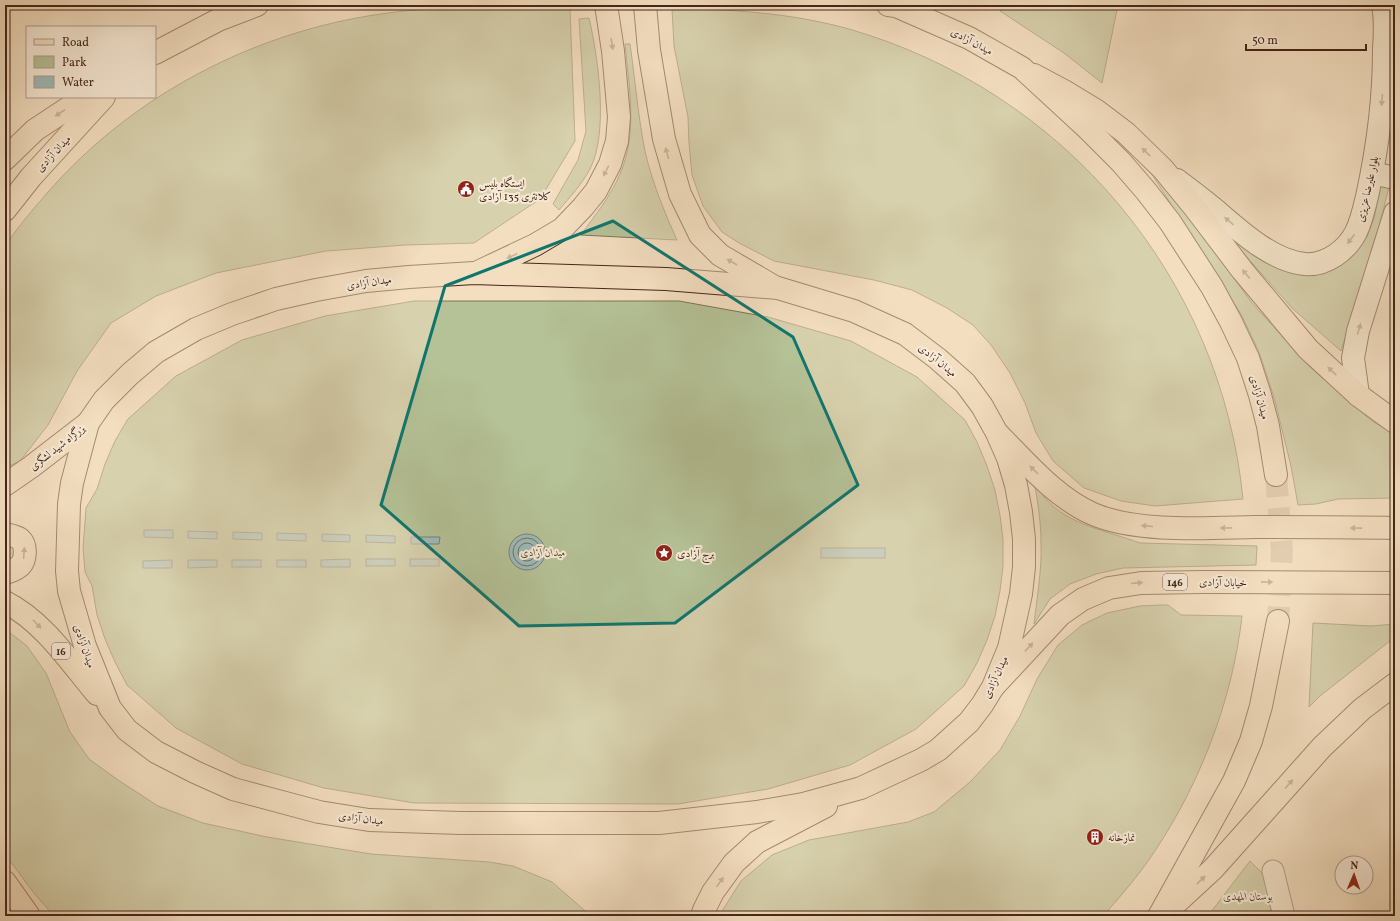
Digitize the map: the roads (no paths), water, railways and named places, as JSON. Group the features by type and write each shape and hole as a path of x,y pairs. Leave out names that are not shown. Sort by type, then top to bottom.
{"main road":[{"path":"156,52 218,20 257,5"},
{"path":"474,273 535,245 562,229 583,208 596,191 610,164 617,142 619,117 613,51 606,5"},
{"path":"645,5 649,50 664,139 680,194 700,235 720,255 778,288"},
{"name":"میدان آزادی","path":"892,5 970,38 1022,68 1088,129 1121,162 1146,191 1170,222 1212,287 1248,358 1268,426 1276,475"},
{"name":"بلوار علیرضا عزیزی","path":"1163,168 1237,228 1265,248 1286,260 1307,264 1320,263 1333,257 1348,244 1356,233 1364,211 1372,173 1379,130 1384,73 1385,16 1383,5"},
{"path":"1022,68 1097,111 1126,133 1163,168 1242,270 1308,349 1358,395 1395,422"},
{"path":"5,159 35,130 83,98"},
{"name":"میدان آزادی","path":"5,210 31,177 103,98"},
{"path":"1372,173 1395,178"},
{"path":"1358,395 1353,358 1358,331 1395,213"},
{"name":"میدان آزادی","path":"474,273 666,279 778,288 854,311 905,334 938,358 966,383 982,406 997,433 1010,465 1016,485 1021,512 1024,539 1024,567 1021,594 1009,648 993,687 982,705 969,722 938,750 921,760 861,788 803,804 757,812 659,823 460,824 369,820 319,812 233,790 156,752 127,730 110,708 85,646 76,620 69,591 67,571 69,504 72,483 88,423 104,400 130,374 156,352 196,329 232,314 276,299 316,290 409,277 474,273"},
{"name":"بزرگراه شهید لشگری","path":"5,485 88,423"},
{"path":"997,433 1031,468 1074,504 1093,514 1115,522 1144,526 1186,528 1395,528"},
{"path":"5,534 22,540 25,548 21,565 15,570 5,573"},
{"name":"خیابان آزادی","path":"993,687 1060,615 1083,599 1109,588 1141,583 1180,582 1395,583"},
{"name":"16","path":"5,602 15,607 34,621 110,708"},
{"path":"1161,916 1234,781 1251,741 1261,706 1278,621"},
{"path":"1161,916 1213,869 1322,747 1362,710 1395,684"},
{"path":"702,916 713,892 734,864 757,842 861,788"},
{"path":"5,882 29,916"}],"street":[{"path":"1273,871 1284,916"}],"water":[{"path":"144,530 173,530 173,538 144,537"},
{"path":"188,531 217,532 217,539 188,538"},
{"path":"233,532 262,533 262,540 233,539"},
{"path":"277,533 306,534 306,541 277,540"},
{"path":"322,534 350,535 350,542 322,541"},
{"path":"527,534 540,539 545,552 540,565 527,570 514,565 509,552 514,539"},
{"path":"366,535 395,536 395,543 366,542"},
{"path":"411,537 440,537 439,544 411,544"},
{"path":"821,548 885,548 885,558 821,558"},
{"path":"350,559 350,567 321,567 321,560"},
{"path":"366,559 395,559 395,566 366,566"},
{"path":"410,559 439,559 439,566 410,566"},
{"path":"172,560 172,568 143,568 143,561"},
{"path":"188,560 217,560 217,567 188,568"},
{"path":"232,560 261,560 261,567 232,567"},
{"path":"277,560 306,560 306,567 277,567"}],"tunnel":[{"path":"1276,475 1282,551 1278,621"}],"place":[{"name":"ایستگاه پلیس کلانتری 135 آزادی","path":"466,189"},
{"name":"برج آزادی","path":"664,553"},
{"name":"نمازخانه","path":"1095,837"}],"park label":[{"name":"بوستان المهدی","path":"1248,896"}]}
